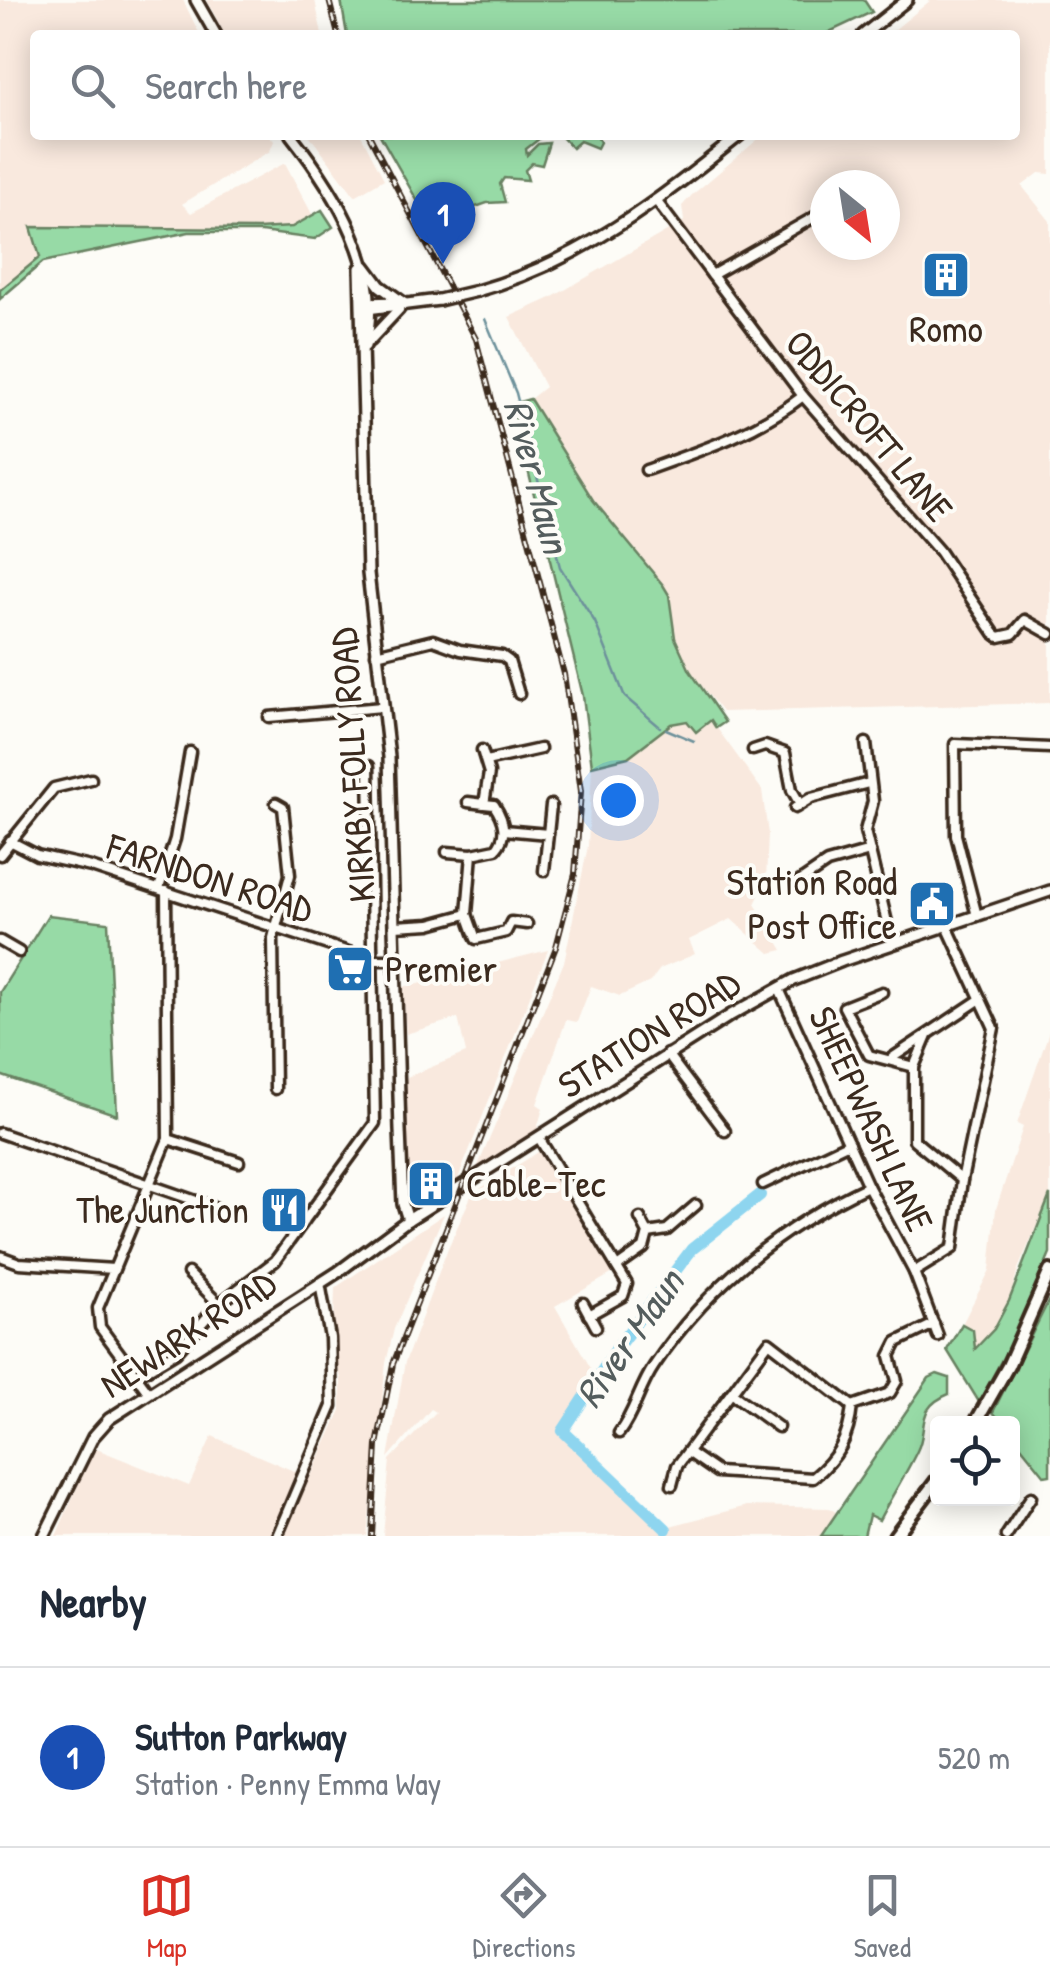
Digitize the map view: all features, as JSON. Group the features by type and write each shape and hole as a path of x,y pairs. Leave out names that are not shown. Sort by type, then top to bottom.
{"highway":[{"path":"980,1416 1050,1271"},
{"path":"895,1536 930,1490"}],"main road":[{"path":"196,0 213,30"},
{"path":"869,30 907,0"},
{"path":"295,140 337,200 358,256 366,306 439,300 476,291 587,248 657,202 734,140"},
{"path":"358,256 380,286 405,304"},
{"path":"364,348 405,304"},
{"name":"KIRKBY FOLLY ROAD","path":"366,306 368,573 389,757 403,1204 408,1220"},
{"name":"STATION ROAD","path":"408,1220 667,1054 779,990 892,943 1050,891"},
{"name":"NEWARK ROAD","path":"44,1536 93,1437 109,1419 320,1284 408,1220"}],"street":[{"name":"ODDICROFT LANE","path":"657,202 803,396 939,551 994,634 999,638 1013,634 1025,620 1050,634"},
{"path":"712,276 810,220"},
{"path":"646,470 732,440 770,422 803,396"},
{"path":"376,654 434,640 460,650 502,656 509,662 519,694"},
{"path":"269,717 382,707"},
{"path":"866,742 873,800 865,830 892,943"},
{"path":"978,916 956,835 955,744 1050,748"},
{"path":"784,753 794,745"},
{"path":"753,750 765,746 784,753"},
{"path":"486,761 540,749"},
{"path":"482,750 486,761 484,804"},
{"path":"148,1392 100,1327 98,1308 168,1139 162,889 190,752"},
{"path":"784,753 798,806 869,783"},
{"name":"KIRKBY FOLLY ROAD","path":"320,1201 376,1123 369,766"},
{"path":"0,855 54,788 92,778"},
{"path":"447,852 472,854 496,849 504,830 494,805 468,802"},
{"path":"276,803 283,807 290,875 275,928 276,1088"},
{"path":"544,871 551,806"},
{"path":"504,830 548,834"},
{"name":"FARNDON ROAD","path":"10,842 37,856 162,889 373,960 396,960"},
{"path":"800,882 828,862 870,851"},
{"path":"472,854 466,914 476,939 506,932 511,922 527,924"},
{"path":"394,926 430,924 466,914"},
{"path":"914,1272 953,1248 962,1180 994,1028 947,926"},
{"path":"0,941 19,952"},
{"name":"SHEEPWASH LANE","path":"779,990 868,1186 914,1272 938,1336"},
{"path":"882,992 844,1007 869,1054 914,1066"},
{"path":"892,1058 979,1000"},
{"path":"927,1036 914,1066 914,1140 962,1180"},
{"path":"667,1054 725,1131"},
{"path":"0,1132 231,1213"},
{"path":"540,1138 624,1278 623,1296 589,1315"},
{"path":"168,1139 239,1162"},
{"path":"762,1184 849,1143"},
{"path":"616,1420 621,1430 657,1362 696,1312 744,1262 790,1227 868,1186"},
{"name":"NEWARK ROAD","path":"136,1376 176,1352 219,1304 274,1261 320,1201"},
{"path":"648,1233 667,1230 696,1205"},
{"path":"617,1267 644,1248 648,1233 640,1218"},
{"path":"0,1256 19,1263 114,1269"},
{"path":"188,1273 219,1304"},
{"path":"278,1536 332,1406 330,1338 320,1284"},
{"path":"582,1304 596,1327"},
{"path":"852,1406 890,1392 897,1381 890,1356 897,1342 934,1324"},
{"path":"672,1485 688,1452 770,1342 852,1406"},
{"path":"731,1393 778,1427"},
{"path":"688,1452 718,1472 813,1478 836,1459 846,1437 852,1406"},
{"path":"1006,1536 1031,1497"}],"shaded area":[{"path":"0,0 183,0 198,30 30,30 30,140 273,140 270,151 182,204 191,213 285,163 313,216 292,227 258,229 32,228 40,257 0,290"},
{"path":"207,0 315,0 321,30 222,30"},
{"path":"931,0 1050,0 1050,174 1039,173 1022,186 1050,221 1050,703 722,712 690,671 675,637 669,595 593,500 530,399 545,387 509,317 551,298 684,221 682,206 757,140 1020,140 1020,30 894,30"},
{"path":"313,140 364,140 384,179 355,196"},
{"path":"711,720 762,790 768,834 766,881 755,904 783,950 770,953 731,919 689,940 695,954 660,969 650,982 620,996 591,986 577,1022 566,1020 537,1104 543,1108 537,1129 475,1173 564,962 588,846 592,766 628,757 671,724"},
{"path":"548,950 456,1184 421,1207 408,1186 403,1089 407,1077 466,1053 458,1018 406,1034 403,987"},
{"path":"1050,1029 1050,1195 1018,1269 1009,1301 994,1329 975,1350 973,1330 962,1324 990,1270 996,1209 1023,1127 1017,1124"},
{"path":"543,1149 615,1272 555,1306 597,1379 558,1434 666,1527 747,1506 829,1508 836,1512 821,1536 383,1536 390,1460 436,1412 431,1409 388,1458 405,1362 448,1248 472,1194"},
{"path":"444,1214 394,1329 386,1363 367,1536 56,1536 94,1448 189,1486 212,1436 310,1478 341,1410 341,1378 333,1351 335,1288"}],"green space":[{"path":"341,0 864,0 872,12 834,30 346,30"},
{"path":"383,140 538,140 526,149 527,155 538,144 549,143 542,165 532,163 525,170 528,180 504,178 500,184 505,202 487,203 430,223"},
{"path":"565,140 600,142 597,148 580,141 572,148"},
{"path":"322,210 333,227 315,239 261,232 189,232 43,262 0,299 0,290 40,257 31,227 258,229 292,227"},
{"path":"530,399 593,500 669,595 675,638 690,671 725,722 716,728 711,720 696,732 687,721 671,724 628,757 592,766 583,696 512,404"},
{"path":"48,915 108,922 117,1115 0,1075 0,992"},
{"path":"1050,1195 1050,1253 1016,1333 979,1402 947,1350 962,1324 973,1330 975,1349 994,1329 1009,1301"},
{"path":"1050,1298 1050,1475 1045,1476 1020,1445 1020,1416 996,1416 993,1412"},
{"path":"937,1374 949,1378 949,1394 927,1412 917,1451 879,1520 869,1515 864,1536 821,1536 929,1378"}],"waterway":[{"name":"River Maun","path":"485,319 516,393 560,567 595,622 625,697 660,727"},
{"name":"River Maun","path":"666,729 694,741"},
{"name":"River Maun","path":"666,1529 563,1431 619,1345 692,1249 760,1195"}],"railway":[{"path":"329,0 337,30"},
{"path":"372,140 476,339 564,674 581,791 575,874 556,947 393,1364 377,1445 372,1536"}],"place":[{"name":"Sutton Parkway","path":"443,264"},
{"name":"Romo","path":"946,275"},
{"name":"Station Road Post Office","path":"932,904"},
{"name":"Premier","path":"350,969"},
{"name":"Cable-Tec","path":"431,1184"},
{"name":"The Junction","path":"284,1210"}]}
